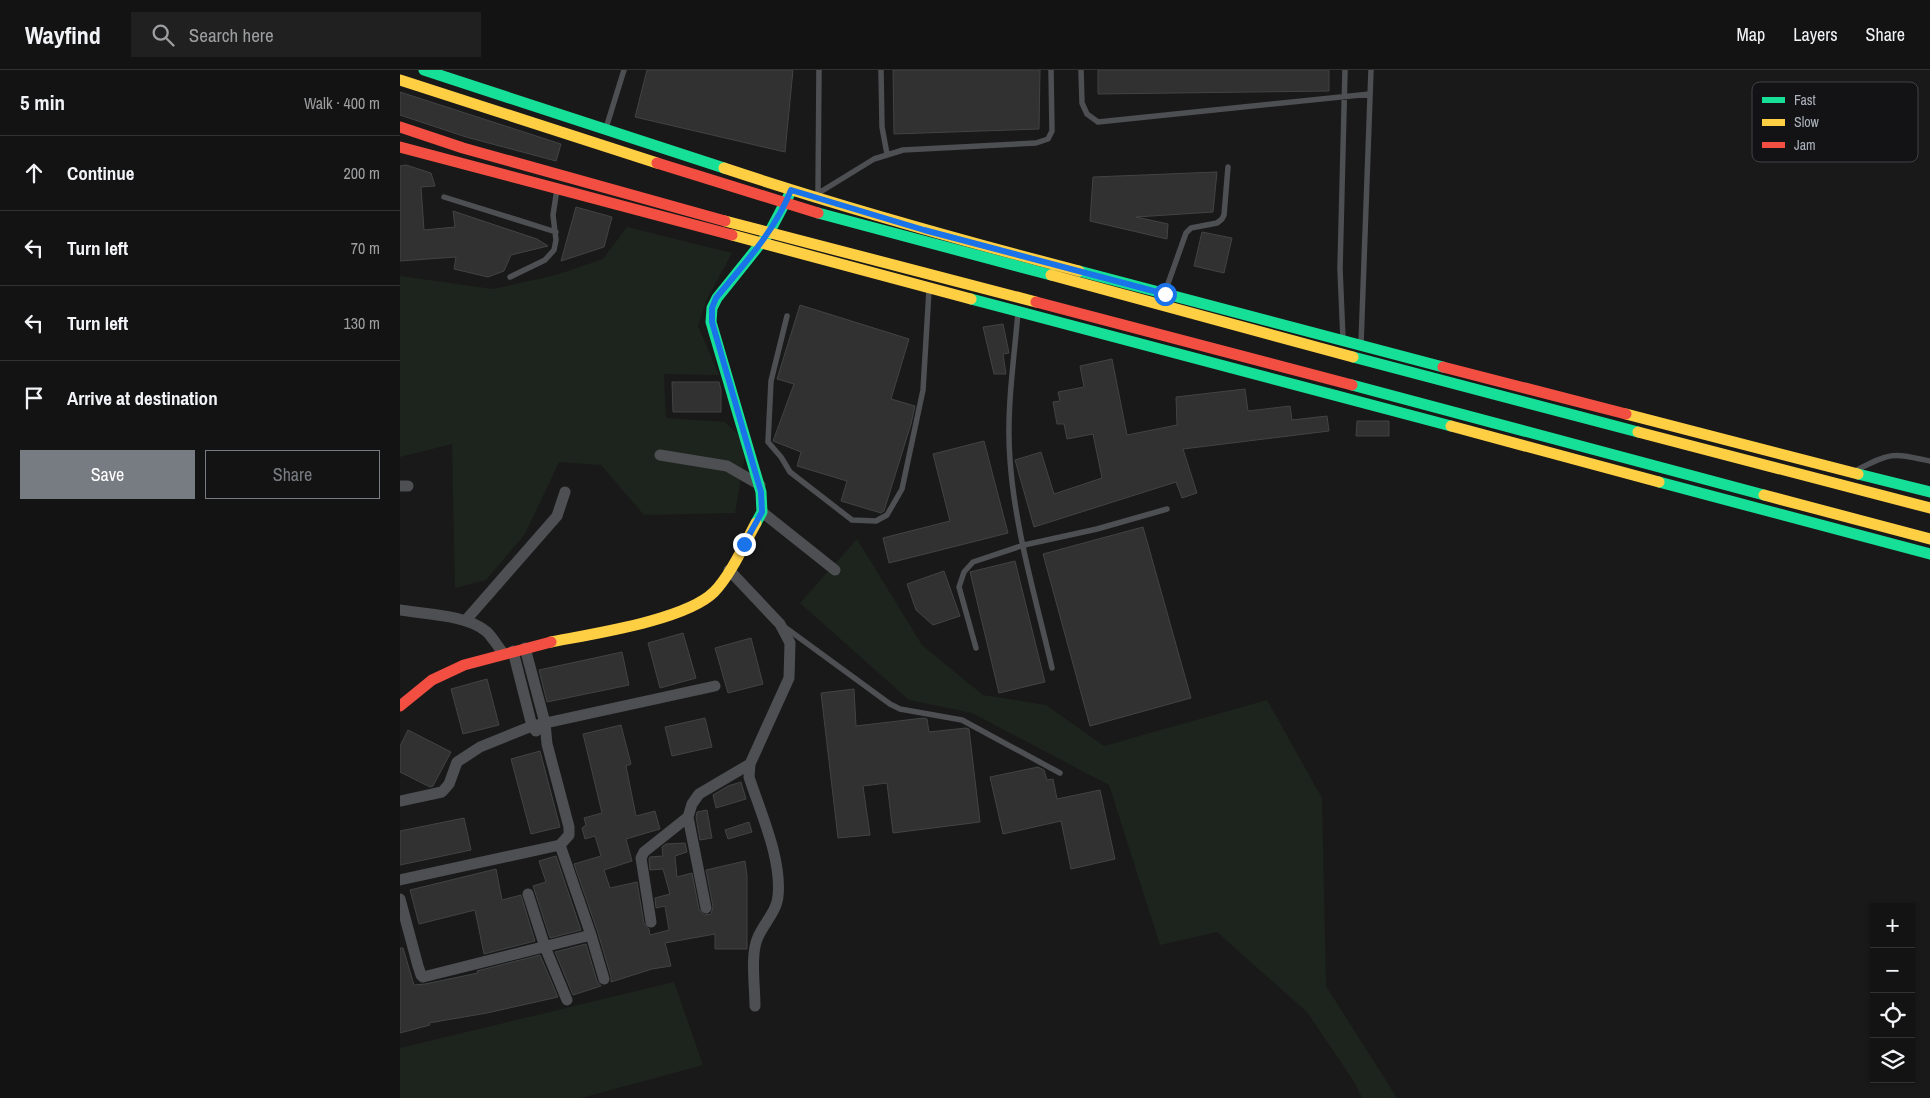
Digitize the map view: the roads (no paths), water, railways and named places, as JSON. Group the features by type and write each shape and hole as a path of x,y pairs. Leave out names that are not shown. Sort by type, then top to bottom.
{"main road":[{"path":"424,70 791,190 815,195 924,230 1343,342 1930,492"},
{"path":"400,80 786,204 1421,375 1930,508"},
{"path":"400,127 463,148 769,233 1253,359 1930,539"},
{"path":"400,147 1930,554"},
{"path":"400,706 432,680 464,665 508,652 646,622 688,609 714,592 756,525 762,512 760,485 712,322 712,308 716,298 769,233 786,204 791,190"}],"street":[{"path":"660,455 727,466 760,485"},
{"path":"466,620 557,516 565,492"},
{"path":"762,512 835,570"},
{"path":"729,570 780,624 790,644 790,678 750,764 749,777 775,858 778,876 778,898 758,937 754,950 755,1006"},
{"path":"400,610 466,620 486,631 508,652 532,726 547,744"},
{"path":"400,880 560,845 569,835 569,827 547,744 545,722 525,648"},
{"path":"400,801 442,792 449,784 457,762 480,747 532,726 715,686"},
{"path":"706,908 688,817 692,804 699,794 750,764"},
{"path":"651,922 641,858 644,852 688,817"},
{"path":"560,845 591,935 604,980"},
{"path":"528,894 545,947 567,1000"},
{"path":"400,900 418,966 423,977 591,935"}],"lane":[{"path":"606,128 624,70"},
{"path":"815,195 819,70"},
{"path":"881,70 882,126 887,154"},
{"path":"815,195 874,159 903,150 1036,143 1048,139 1052,131 1051,70"},
{"path":"1081,70 1082,103 1087,114 1098,122 1370,94"},
{"path":"1343,342 1343,296 1340,269 1345,70"},
{"path":"1360,346 1370,136 1371,70"},
{"path":"1165,294 1186,233 1191,228 1217,223 1224,215 1228,167"},
{"path":"510,277 545,260 554,250 556,232 553,215 557,189"},
{"path":"444,197 556,232"},
{"path":"787,316 771,381 768,442 781,457 790,472 852,520 876,520 887,515 902,489 924,390 929,288"},
{"path":"1018,312 1010,418 1010,458 1014,502 1052,668"},
{"path":"1853,472 1881,457 1892,454 1930,461"},
{"path":"976,648 959,587 964,572 973,562 1024,546 1096,529 1167,509"},
{"path":"780,624 890,704 900,709 962,720 1060,773"}]}
